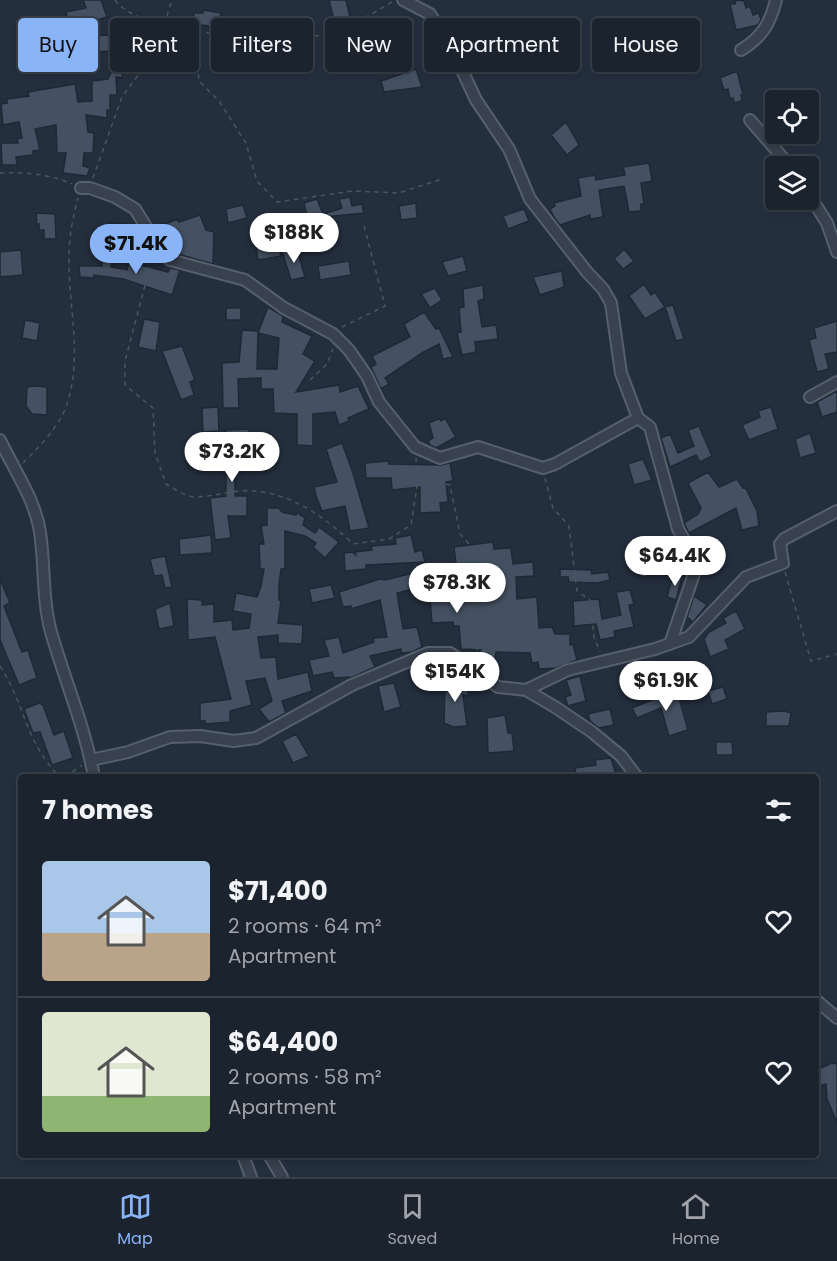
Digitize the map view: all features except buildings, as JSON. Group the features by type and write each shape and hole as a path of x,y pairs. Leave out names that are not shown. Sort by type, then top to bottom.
{"street":[{"path":"403,0 430,14 453,51 476,100 509,149 530,199 603,289 611,303 621,373 638,418 650,427 678,529 694,557 696,568 670,644"},
{"path":"741,50 764,32 771,20 776,0"},
{"path":"750,120 781,156"},
{"path":"86,188 116,197 135,210 156,247 170,260 245,280 284,308 333,334 350,350 367,376 379,402 415,447 440,458 478,447 543,468 555,464 638,418"},
{"path":"819,210 827,223 837,252"},
{"path":"810,397 837,382"},
{"path":"0,440 28,495 40,530 44,595 51,631 93,774"},
{"path":"526,690 568,670 689,637 746,577 783,563 780,544 784,539 837,511"},
{"path":"91,760 128,752 170,737 200,736 234,741 256,738 352,685 428,653 450,653 475,670 485,680 498,687 526,690 591,732 621,756 635,774"},
{"path":"819,1003 837,1018"},
{"path":"244,1158 251,1177"},
{"path":"271,1158 282,1177"}],"path":[{"path":"116,0 121,8 140,18"},
{"path":"167,18 172,0"},
{"path":"199,30 241,37 323,35 374,13 395,0"},
{"path":"14,471 42,444 67,405 76,350 69,247 71,224 122,98 141,72"},
{"path":"198,72 199,81 219,101 246,143 257,181 277,202 353,191 399,193 442,179"},
{"path":"0,173 17,172 60,178 86,188"},
{"path":"310,380 327,364 333,349 333,334 348,322 385,306 364,226"},
{"path":"156,247 126,361 125,385 153,408 155,453 166,484 193,497 218,492 254,491 292,499 333,524 353,544 389,539 411,525 418,480 415,447"},
{"path":"543,468 554,508 569,526 577,591 590,600 594,637 604,660"},
{"path":"418,480 450,485 460,534 471,546 481,620 475,670"},
{"path":"783,563 811,661 837,654"},
{"path":"0,666 14,687 27,731 38,750 58,774"},
{"path":"70,774 91,760"}]}
